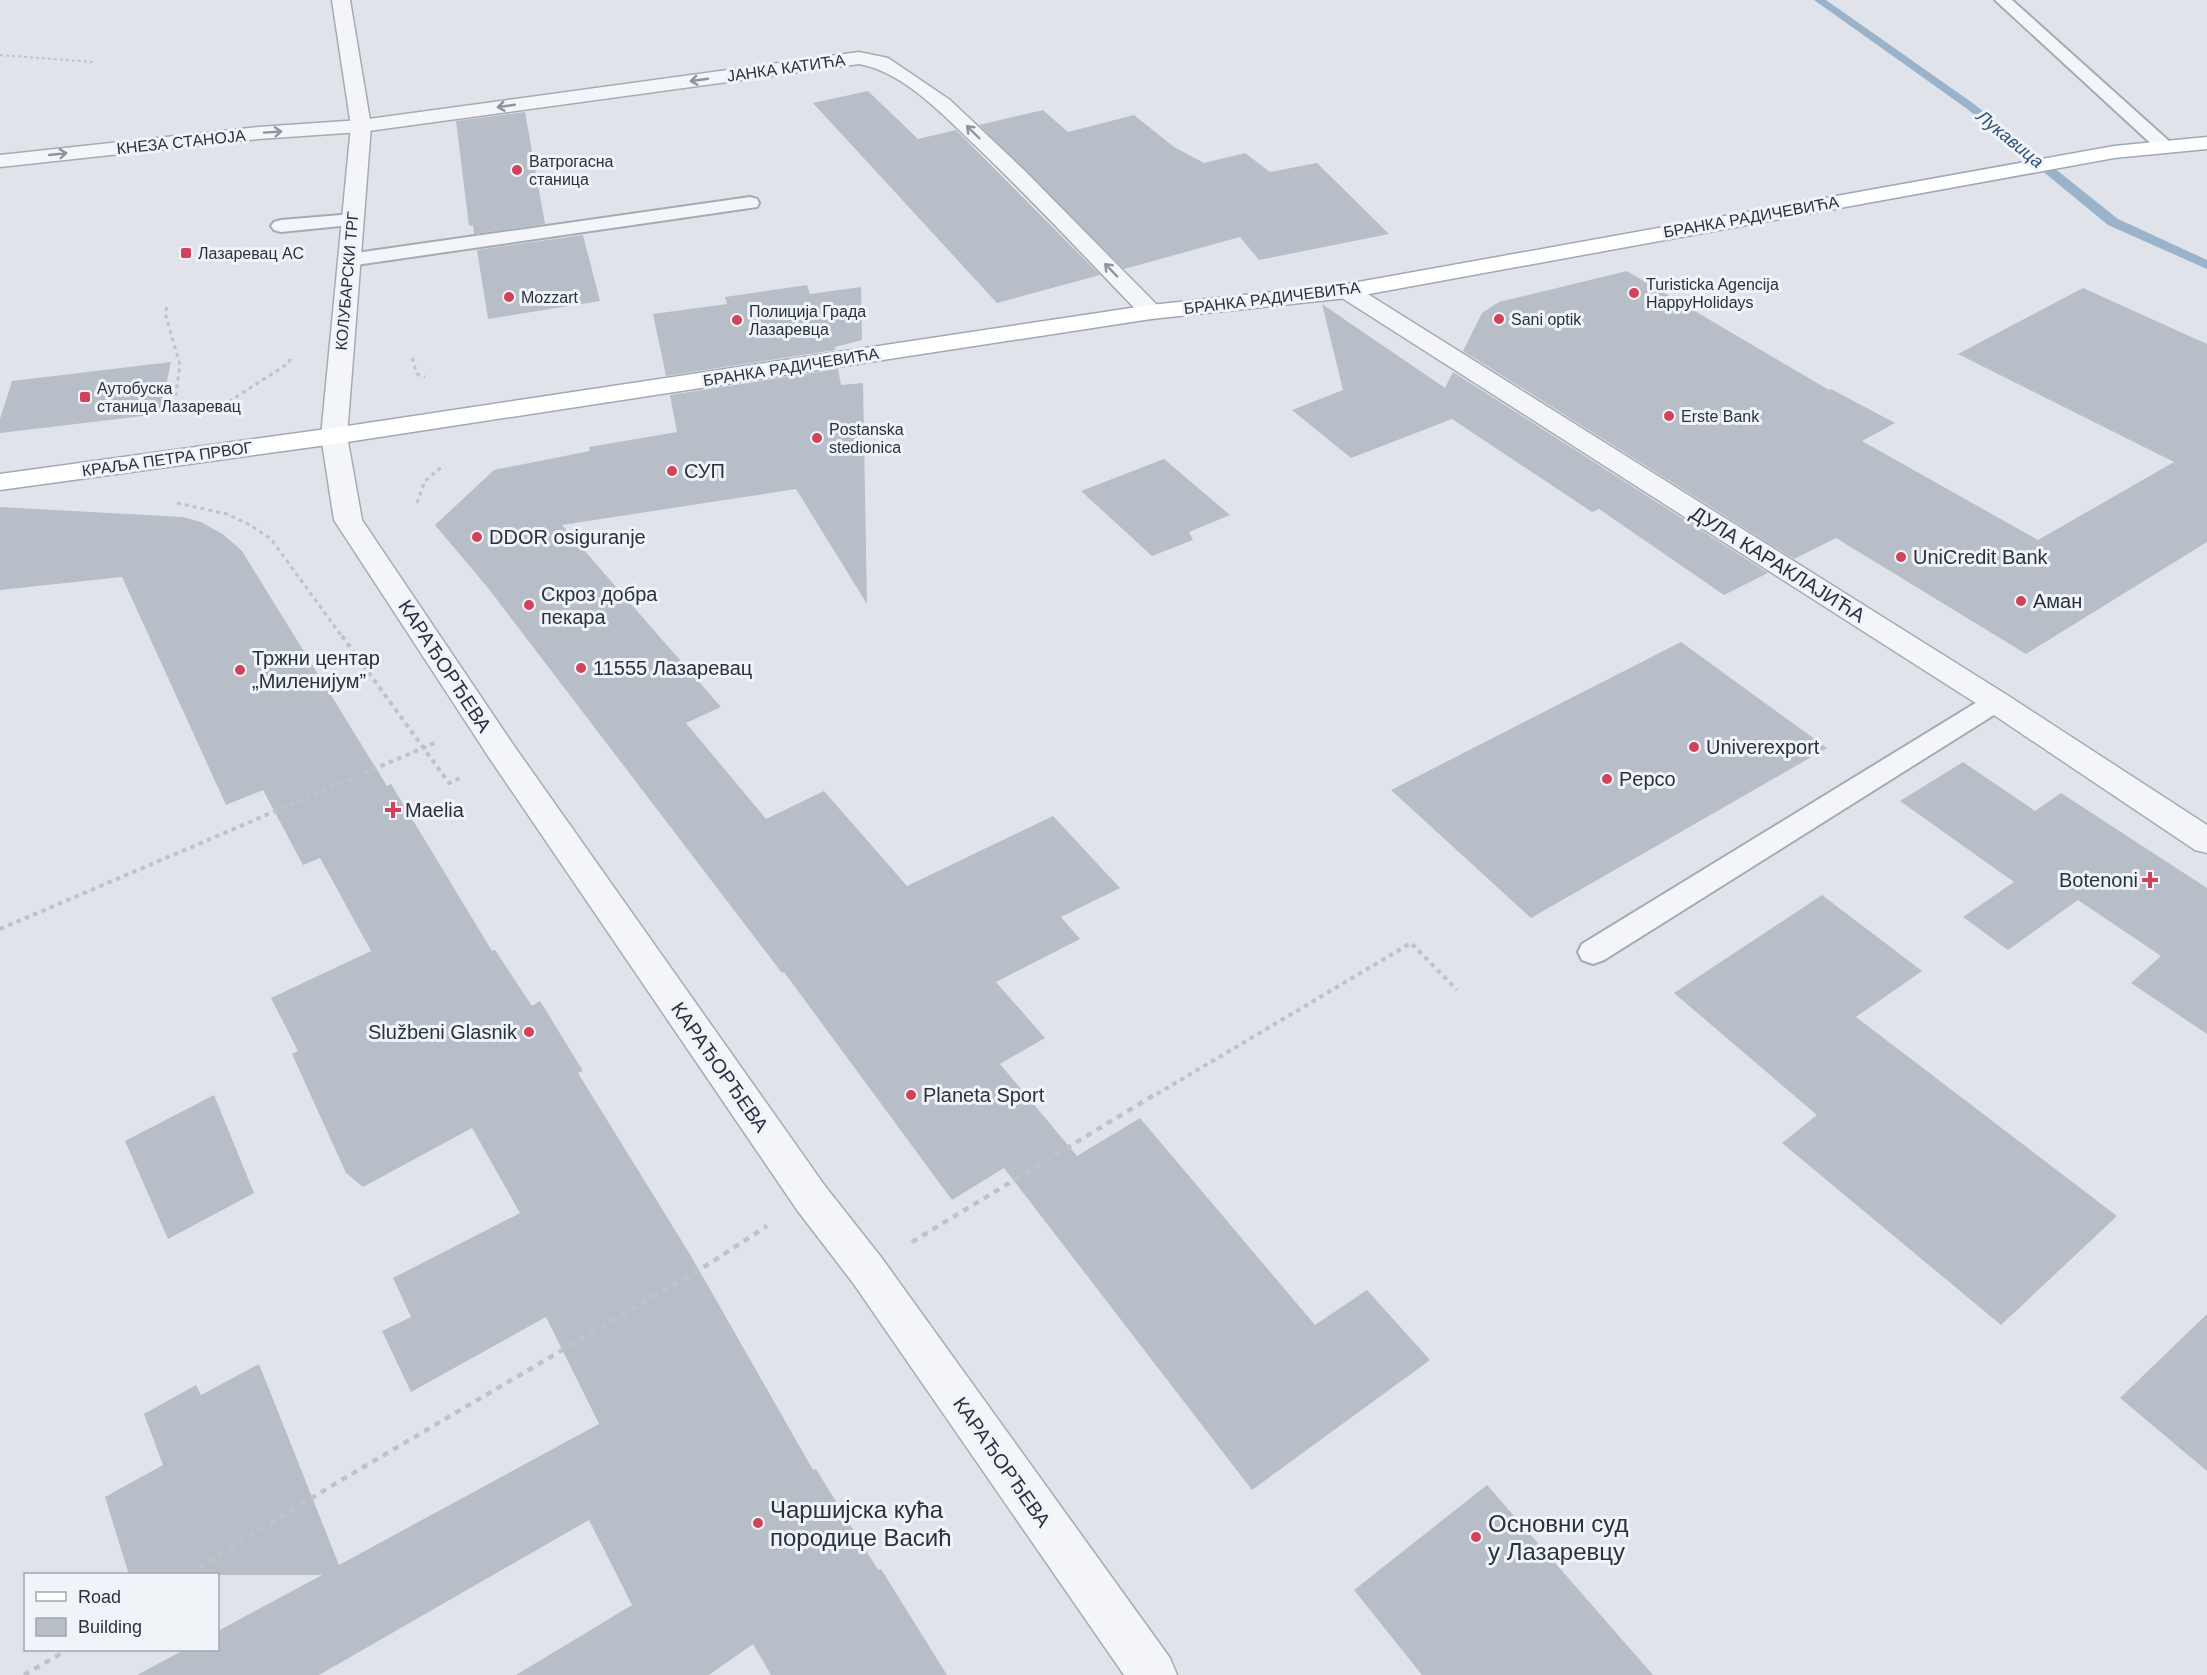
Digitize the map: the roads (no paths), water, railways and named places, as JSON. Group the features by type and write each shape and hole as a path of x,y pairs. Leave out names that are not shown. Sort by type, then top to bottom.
{"main road":[{"name":"БРАНКА РАДИЧЕВИЋА","path":"334,436 1152,312 1347,291 2103,154 2207,143"},
{"name":"КРАЉА ПЕТРА ПРВОГ","path":"0,482 334,436"}],"street":[{"name":"КОЛУБАРСКИ ТРГ","path":"334,436 361,126 340,0"},
{"name":"ЈАНКА КАТИЋА","path":"361,126 859,58 880,62 896,70 943,104 1018,175 1152,312"},
{"name":"КНЕЗА СТАНОЈА","path":"0,160 258,133 361,126"},
{"name":"ДУЛА КАРАКЛАЈИЋА","path":"1347,291 1996,702 2207,841"},
{"name":"КАРАЂОРЂЕВА","path":"334,436 348,520 496,744 811,1198 867,1270 1153,1675"}],"lane":[{"path":"2003,0 2164,146"},
{"path":"349,260 750,203"},
{"path":"281,226 353,220"},
{"path":"1593,952 1996,702"}],"waterway":[{"name":"Лукавица","path":"1819,0 1970,106 2113,222 2207,265"}],"place":[{"name":"Ватрогасна станица","path":"517,170"},
{"name":"Лазаревац АС","path":"186,253"},
{"name":"Turisticka Agencija HappyHolidays","path":"1634,293"},
{"name":"Mozzart","path":"509,297"},
{"name":"Sani optik","path":"1499,319"},
{"name":"Полиција Града Лазаревца","path":"737,320"},
{"name":"Аутобуска станица Лазаревац","path":"85,397"},
{"name":"Erste Bank","path":"1669,416"},
{"name":"Postanska stedionica","path":"817,438"},
{"name":"СУП","path":"672,471"},
{"name":"DDOR osiguranje","path":"477,537"},
{"name":"UniCredit Bank","path":"1901,557"},
{"name":"Аман","path":"2021,601"},
{"name":"Скроз добра пекара","path":"529,605"},
{"name":"11555 Лазаревац","path":"581,668"},
{"name":"Тржни центар „Миленијум”","path":"240,670"},
{"name":"Univerexport","path":"1694,747"},
{"name":"Pepco","path":"1607,779"},
{"name":"Maelia","path":"393,810"},
{"name":"Botenoni","path":"2150,880"},
{"name":"Službeni Glasnik","path":"529,1032"},
{"name":"Planeta Sport","path":"911,1095"},
{"name":"Чаршијска кућа породице Васић","path":"758,1523"},
{"name":"Основни суд у Лазаревцу","path":"1476,1537"}]}
